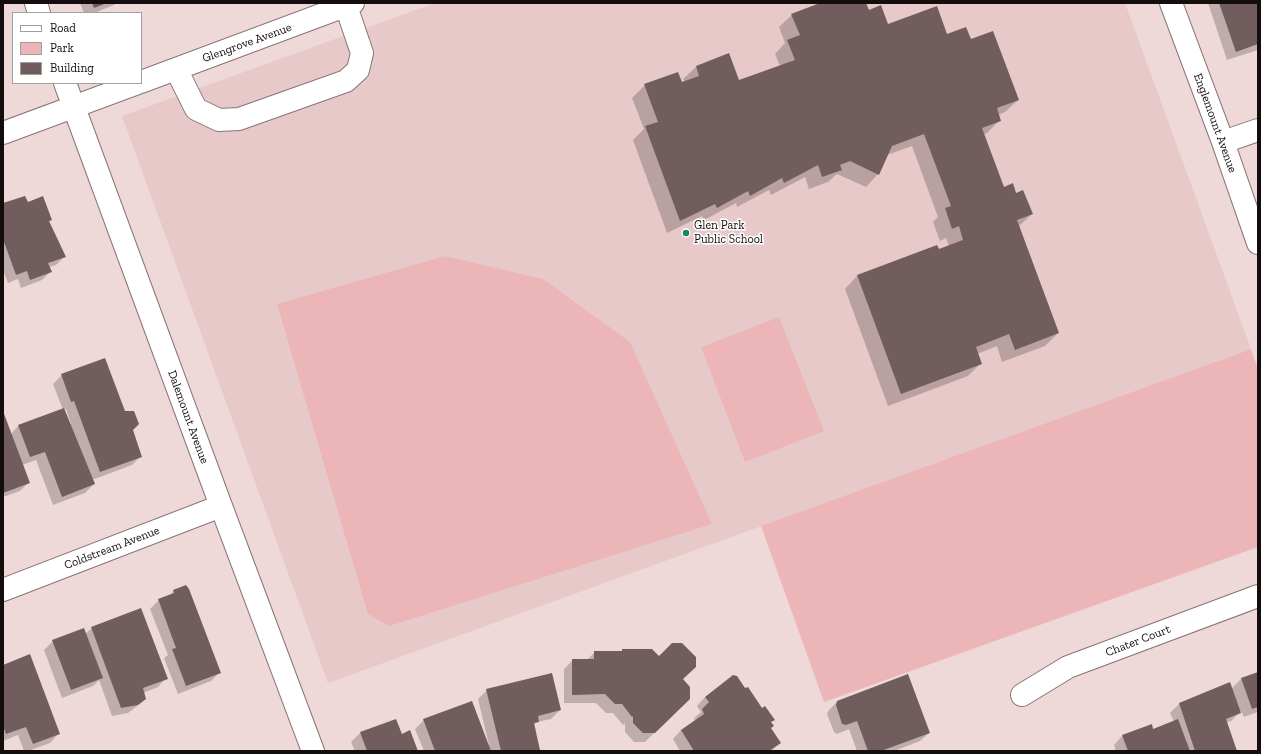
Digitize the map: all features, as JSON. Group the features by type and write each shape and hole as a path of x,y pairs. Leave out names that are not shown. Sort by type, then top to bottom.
{"street":[{"name":"Englemount Avenue","path":"1171,3 1223,142 1258,243"},
{"path":"176,69 196,109 218,120 239,119 346,81 358,70 362,53 349,4"},
{"name":"Glengrove Avenue","path":"142,82 349,4"},
{"name":"Dalemount Avenue","path":"65,84 220,506 313,751"},
{"path":"3,133 135,84"},
{"path":"1223,142 1258,130"},
{"name":"Coldstream Avenue","path":"3,590 220,506"},
{"name":"Chater Court","path":"1022,695 1068,667 1258,596"}],"shaded area":[{"name":"Glen Park Public School","path":"435,3 1125,3 1251,349 328,683 122,116"}],"green space":[{"path":"445,256 543,279 630,342 712,524 389,626 368,614 277,304"},
{"path":"779,317 824,431 745,462 701,347"},
{"path":"1251,349 1258,369 1258,547 824,702 761,526"}],"building":[{"path":"92,3 107,3 94,8"},
{"path":"820,3 866,3 869,10 881,5 888,24 937,6 947,34 966,27 971,39 993,31 1019,100 997,108 1001,121 982,128 1004,187 1013,183 1016,193 1023,190 1033,214 1017,220 1059,333 1015,350 1009,334 976,347 982,364 901,394 857,275 937,245 939,249 963,240 959,226 952,229 945,208 951,206 924,134 892,146 879,175 850,161 840,165 842,170 822,177 818,165 784,183 782,178 750,196 748,191 717,208 715,204 680,221 645,126 658,122 644,84 678,72 682,82 699,76 696,66 729,53 739,80 795,60 787,40 800,35 791,14"},
{"path":"1219,3 1258,3 1258,44 1236,52"},
{"path":"25,196 28,202 43,196 52,220 49,221 66,257 48,263 52,272 30,280 27,271 16,275 3,239 3,203"},
{"path":"105,358 125,411 134,411 139,424 133,430 142,457 100,472 74,401 71,402 61,374"},
{"path":"64,408 95,484 62,497 45,452 30,457 18,425"},
{"path":"3,411 30,483 3,493"},
{"path":"186,585 189,589 221,673 186,686 172,649 176,648 158,599 174,593 173,590"},
{"path":"141,608 168,679 143,688 146,699 138,705 121,708 91,627"},
{"path":"84,628 103,678 71,690 52,640"},
{"path":"672,643 682,643 696,657 696,667 683,679 690,687 690,699 655,733 643,733 633,723 633,716 632,717 622,704 615,704 605,694 572,695 572,659 594,659 594,651 622,651 622,649 652,649 659,656"},
{"path":"30,654 60,734 33,744 26,727 6,734 3,726 3,665"},
{"path":"1258,672 1258,707 1252,709 1241,678"},
{"path":"552,673 561,710 538,716 539,722 534,723 540,750 501,751 486,689"},
{"path":"908,674 930,733 881,751 868,751 857,721 846,725 842,724 836,705 837,701"},
{"path":"733,675 737,676 745,688 748,687 762,708 765,706 775,720 771,722 774,726 771,728 781,743 769,751 694,751 681,730 704,714 702,709 709,702 705,697"},
{"path":"1230,682 1241,713 1226,719 1237,751 1195,751 1179,703"},
{"path":"472,701 491,751 435,751 423,719"},
{"path":"396,719 402,734 410,730 418,751 367,751 360,732"},
{"path":"1178,719 1190,751 1128,751 1122,735 1152,724 1153,729"}],"place":[{"name":"Glen Park Public School","path":"686,233"}]}
